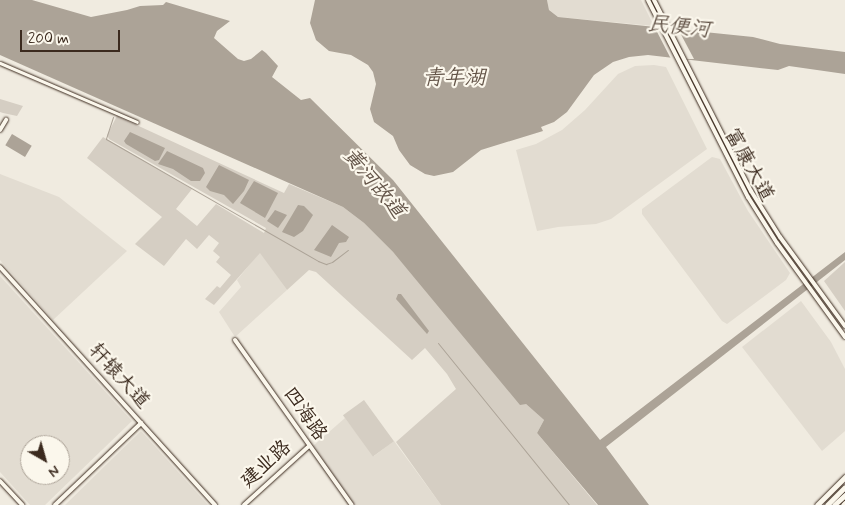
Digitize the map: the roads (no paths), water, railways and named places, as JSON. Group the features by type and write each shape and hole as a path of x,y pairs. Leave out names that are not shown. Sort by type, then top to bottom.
{"main road":[{"path":"817,505 845,478"},
{"path":"827,505 845,487"},
{"path":"834,505 845,495"}],"street":[{"name":"富康大道","path":"648,0 748,196 777,243 806,282 820,296"},
{"name":"富康大道","path":"654,0 752,191 780,237 810,278 820,296"},
{"path":"0,63 137,122"},
{"path":"0,130 6,120"},
{"name":"轩辕大道","path":"0,267 215,505"},
{"path":"820,296 845,326"},
{"path":"820,296 845,337"},
{"name":"四海路","path":"234,340 352,505"},
{"path":"55,505 141,423"},
{"name":"建业路","path":"244,505 309,446"},
{"path":"0,481 22,505"}],"water":[{"name":"黄河故道","path":"0,0 32,0 91,17 140,6 163,5 166,2 230,21 217,31 214,38 238,59 244,61 251,59 262,50 266,53 278,66 272,77 301,100 310,98 393,180 600,440 845,252 845,260 606,447 649,505 598,505 537,433 544,420 526,404 520,405 393,252 364,223 343,207 0,55"},
{"name":"青年湖","path":"315,0 547,0 549,10 558,17 753,37 780,44 845,52 845,74 789,66 778,70 648,55 629,57 613,62 594,75 567,112 554,122 541,127 543,131 481,150 453,172 434,176 425,174 410,165 399,150 393,136 374,122 370,109 376,84 373,72 368,65 351,55 329,51 316,40 310,23"},
{"path":"130,132 165,148 159,160 155,161 126,144 124,141"},
{"path":"12,134 32,146 25,157 5,145"},
{"path":"167,151 203,168 205,173 200,181 191,181 173,169 158,164"},
{"path":"219,165 249,180 244,191 233,204 224,195 210,191 206,187"},
{"path":"254,181 278,193 265,218 240,203"},
{"path":"298,205 304,206 313,215 303,231 294,237 282,232"},
{"path":"275,210 287,215 278,228 267,221"},
{"path":"332,225 349,237 346,242 339,243 331,257 314,250"},
{"path":"398,294 401,294 429,331 427,334 396,299"}],"waterway":[{"path":"113,117 106,139 318,261 326,264 332,262 348,250"},
{"path":"438,343 569,505"}],"water label":[{"name":"民便河","path":"679,27"}]}
